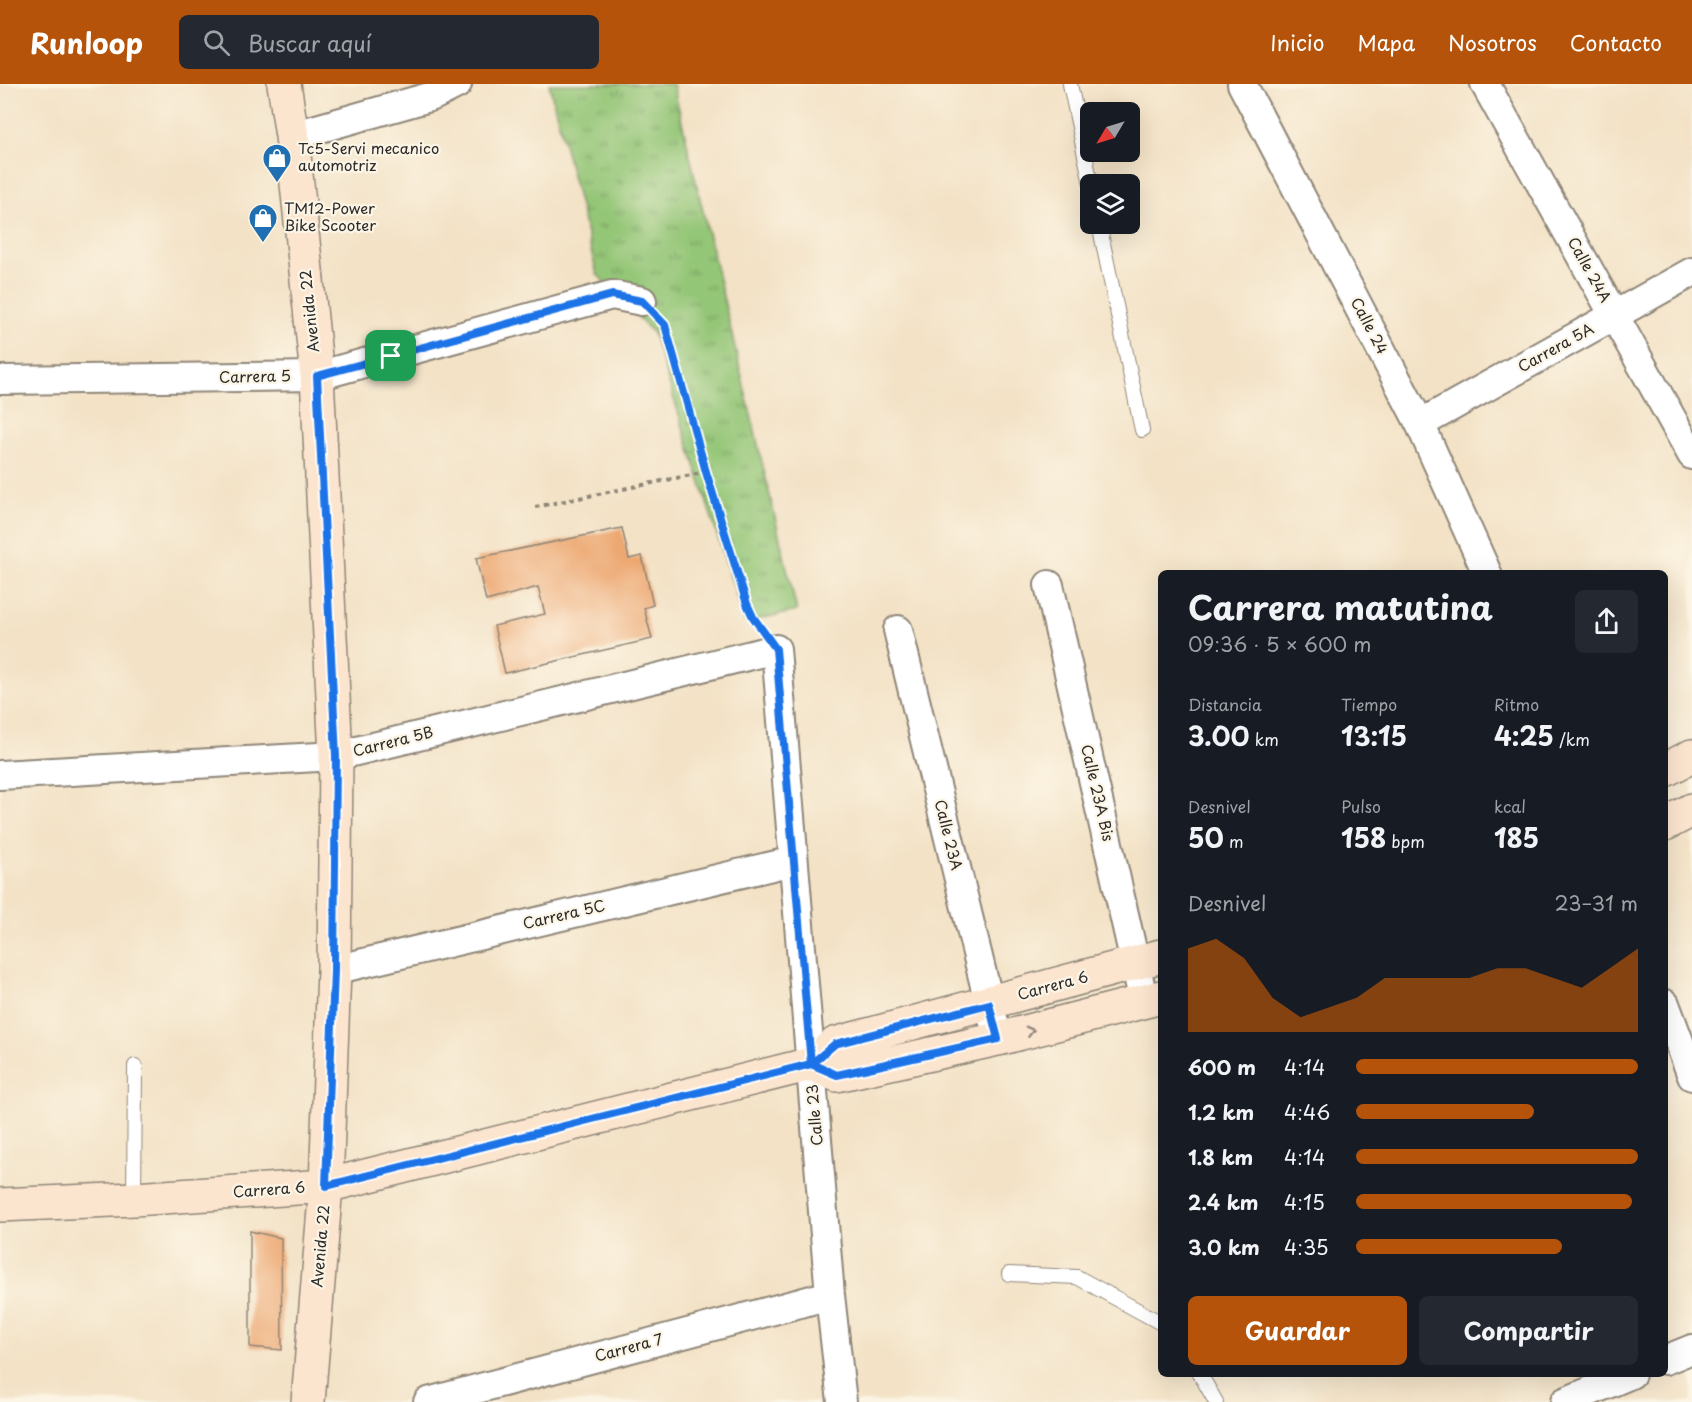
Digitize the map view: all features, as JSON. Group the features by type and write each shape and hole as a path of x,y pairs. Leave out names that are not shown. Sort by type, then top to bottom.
{"street":[{"name":"Avenida 22","path":"284,84 292,136 317,376 336,756 334,970 326,1186 308,1402"},
{"path":"292,136 433,96 457,84"},
{"name":"Calle 24","path":"1242,84 1420,424 1486,570"},
{"name":"Calle 24A","path":"1485,84 1692,455"},
{"name":"Carrera 5A","path":"1420,424 1692,272"},
{"name":"Carrera 5","path":"0,381 317,376 612,295 642,301"},
{"name":"Calle 23A Bis","path":"1049,585 1149,960 1153,999"},
{"name":"Calle 23A","path":"898,630 998,1039"},
{"name":"Carrera 5B","path":"0,775 336,756 776,649"},
{"name":"Calle 23","path":"776,649 830,1294 842,1402"},
{"path":"1668,768 1692,756"},
{"path":"1668,822 1692,810"},
{"name":"Carrera 5C","path":"334,970 793,861"},
{"name":"Carrera 6","path":"0,1205 134,1199 326,1186 811,1064 835,1044 1149,960"},
{"path":"811,1064 837,1075 998,1039 1153,999"},
{"path":"1668,1012 1692,1076"},
{"name":"Carrera 7","path":"428,1402 830,1294"},
{"path":"1668,1359 1692,1348"},
{"path":"1565,1402 1624,1377"}],"lane":[{"path":"1074,84 1089,174"},
{"path":"1101,234 1142,430"},
{"path":"134,1199 135,1066"},
{"path":"1009,1274 1077,1277 1158,1321"},
{"path":"1202,1377 1216,1402"}],"path":[{"path":"642,301 665,325 706,472 747,604 753,617 776,649"},
{"path":"535,507 706,472"}],"green space":[{"path":"549,84 673,84 797,611 745,622 653,333 597,274"}],"building":[{"path":"622,528 629,559 642,556 653,605 644,608 652,639 505,673 494,626 545,614 538,587 486,601 476,558"},
{"path":"250,1231 281,1238 282,1350 250,1347"}],"place":[{"name":"Tc5-Servi mecanico automotriz","path":"277,184"},
{"name":"TM12-Power Bike Scooter","path":"263,244"}],"route":[{"path":"391,356 317,376 336,756 334,970 326,1186 811,1064 837,1075 998,1039 989,1004 835,1044 811,1064 776,649 753,617 747,604 706,472 665,325 642,301 612,295 391,356"}]}
